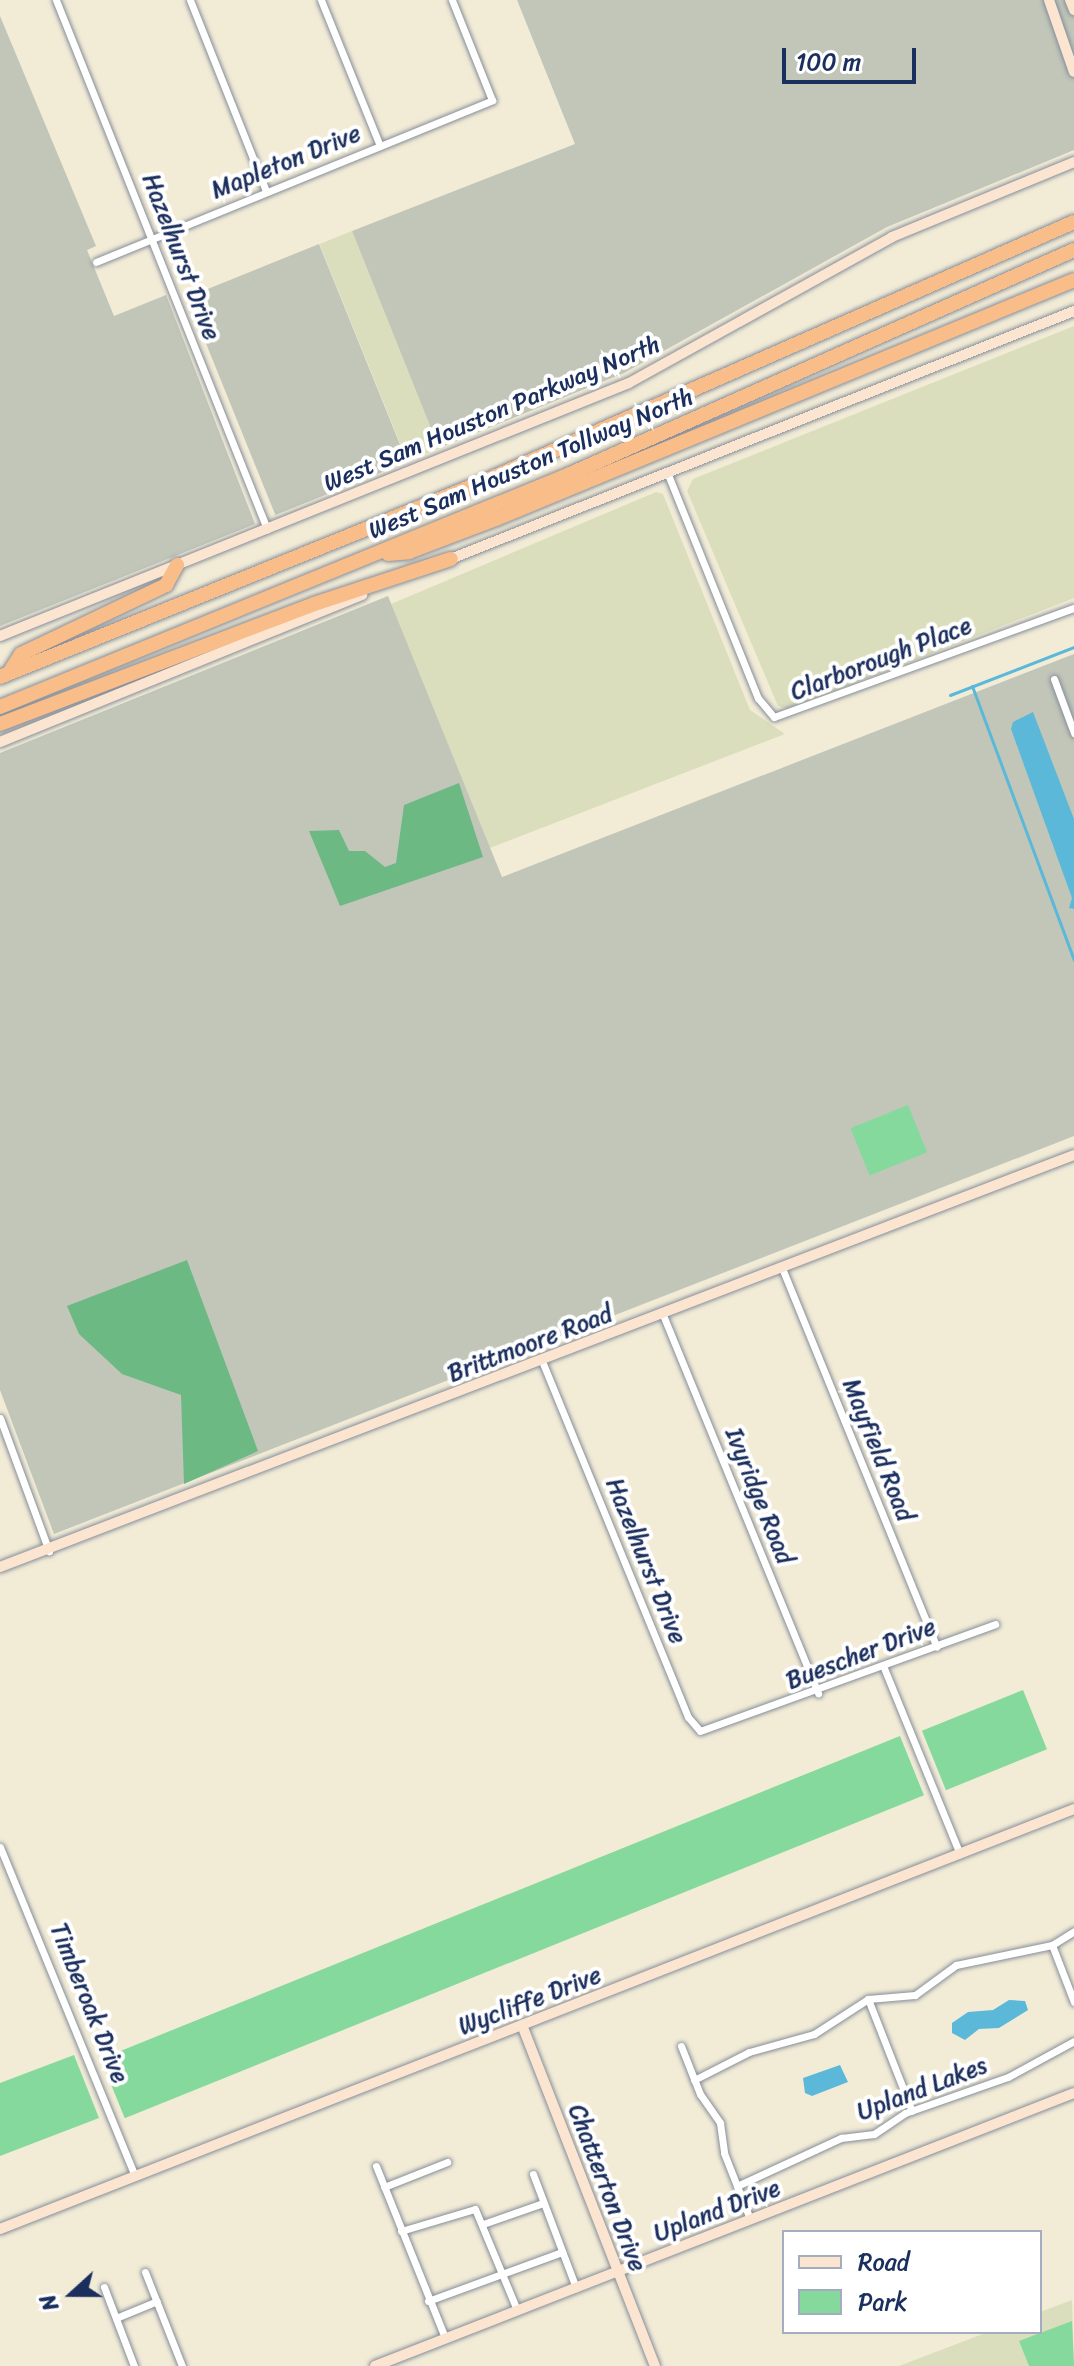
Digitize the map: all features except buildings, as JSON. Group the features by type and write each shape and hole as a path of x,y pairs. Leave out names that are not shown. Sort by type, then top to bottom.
{"highway":[{"name":"West Sam Houston Tollway North","path":"4,675 471,487 1074,222"},
{"name":"West Sam Houston Tollway North","path":"0,707 375,555 1074,250"},
{"path":"375,555 409,552 496,519 1074,280"},
{"path":"0,724 314,604 451,559"},
{"path":"4,675 21,654 166,585 177,565"}],"main road":[{"path":"1049,0 1074,72"},
{"path":"1070,0 1074,10"},
{"path":"1057,170 1074,154"},
{"name":"West Sam Houston Parkway North","path":"0,636 629,383 892,237 1074,162"},
{"path":"1057,170 1074,172"},
{"path":"0,742 1074,311"},
{"name":"Brittmoore Road","path":"0,1567 49,1551 1074,1155"},
{"name":"Wycliffe Drive","path":"0,2229 1074,1809"},
{"name":"Chatterton Drive","path":"522,2025 655,2366"},
{"name":"Upland Drive","path":"379,2365 1074,2093"}],"street":[{"name":"Hazelhurst Drive","path":"56,0 153,236 267,529"},
{"path":"190,0 266,191"},
{"path":"321,0 380,146"},
{"name":"Mapleton Drive","path":"96,262 153,236 492,100 452,0"},
{"name":"Clarborough Place","path":"667,472 758,698 774,717 1074,608"},
{"path":"1054,679 1074,733"},
{"name":"Mayfield Road","path":"782,1268 937,1647"},
{"name":"Ivyridge Road","path":"663,1315 818,1693"},
{"name":"Hazelhurst Drive","path":"542,1361 692,1726 706,1732 741,1719"},
{"path":"0,1418 49,1551"},
{"name":"Buescher Drive","path":"741,1719 818,1693 995,1624"},
{"path":"884,1668 960,1854"},
{"name":"Timberoak Drive","path":"0,1847 135,2176"},
{"path":"694,2080 749,2052 814,2034 868,1999 915,1995 956,1965 1052,1945 1074,1931"},
{"path":"1052,1945 1074,2002"},
{"path":"868,1999 912,2111"},
{"name":"Upland Lakes","path":"737,2186 841,2138 882,2130 912,2111 1008,2077 1074,2041"},
{"path":"681,2046 694,2080 720,2123 737,2186 750,2219"},
{"path":"384,2187 447,2162"},
{"path":"376,2166 445,2338"},
{"path":"533,2174 576,2288"},
{"path":"483,2224 543,2203"},
{"path":"401,2231 475,2209 517,2310"},
{"path":"428,2301 562,2252"},
{"path":"145,2272 182,2366"},
{"path":"104,2287 134,2366"},
{"path":"116,2318 157,2301"}],"shaded area":[{"path":"517,0 1074,0 1074,150 887,227 624,373 439,448 352,231 575,144"},
{"path":"0,16 96,246 87,250 114,316 166,295 255,524 0,626"},
{"path":"352,231 440,448 407,461 320,244"},
{"path":"319,244 407,462 275,515 187,297"},
{"path":"1074,326 1074,598 788,709 778,706 687,491 693,479"},
{"path":"656,492 663,494 750,710 785,734 490,848 391,604"},
{"path":"388,596 502,877 1074,654 1074,1136 54,1534 0,1390 0,753"},
{"path":"1072,2300 1074,2366 899,2366 983,2334 1042,2334 1042,2311"}],"green space":[{"path":"459,783 483,857 340,906 309,831 339,830 349,851 365,851 385,867 396,863 404,805"},
{"path":"908,1105 927,1152 870,1176 851,1128"},
{"path":"187,1260 258,1451 184,1484 181,1395 122,1374 79,1334 67,1306"},
{"path":"1023,1690 1047,1749 946,1790 922,1731"},
{"path":"900,1736 924,1795 125,2118 101,2059"},
{"path":"74,2055 99,2118 0,2156 0,2083"},
{"path":"1072,2321 1074,2366 1029,2366 1019,2341"}],"water":[{"path":"1033,712 1074,819 1074,909 1069,908 1072,898 1011,729 1013,722"},
{"path":"1009,2000 1025,2001 1028,2010 999,2028 979,2029 965,2040 952,2033 952,2023 968,2012 993,2010"},
{"path":"840,2065 848,2082 812,2096 805,2093 803,2078"}],"waterway":[{"path":"950,695 1074,647"},
{"path":"972,686 1074,960"}]}
